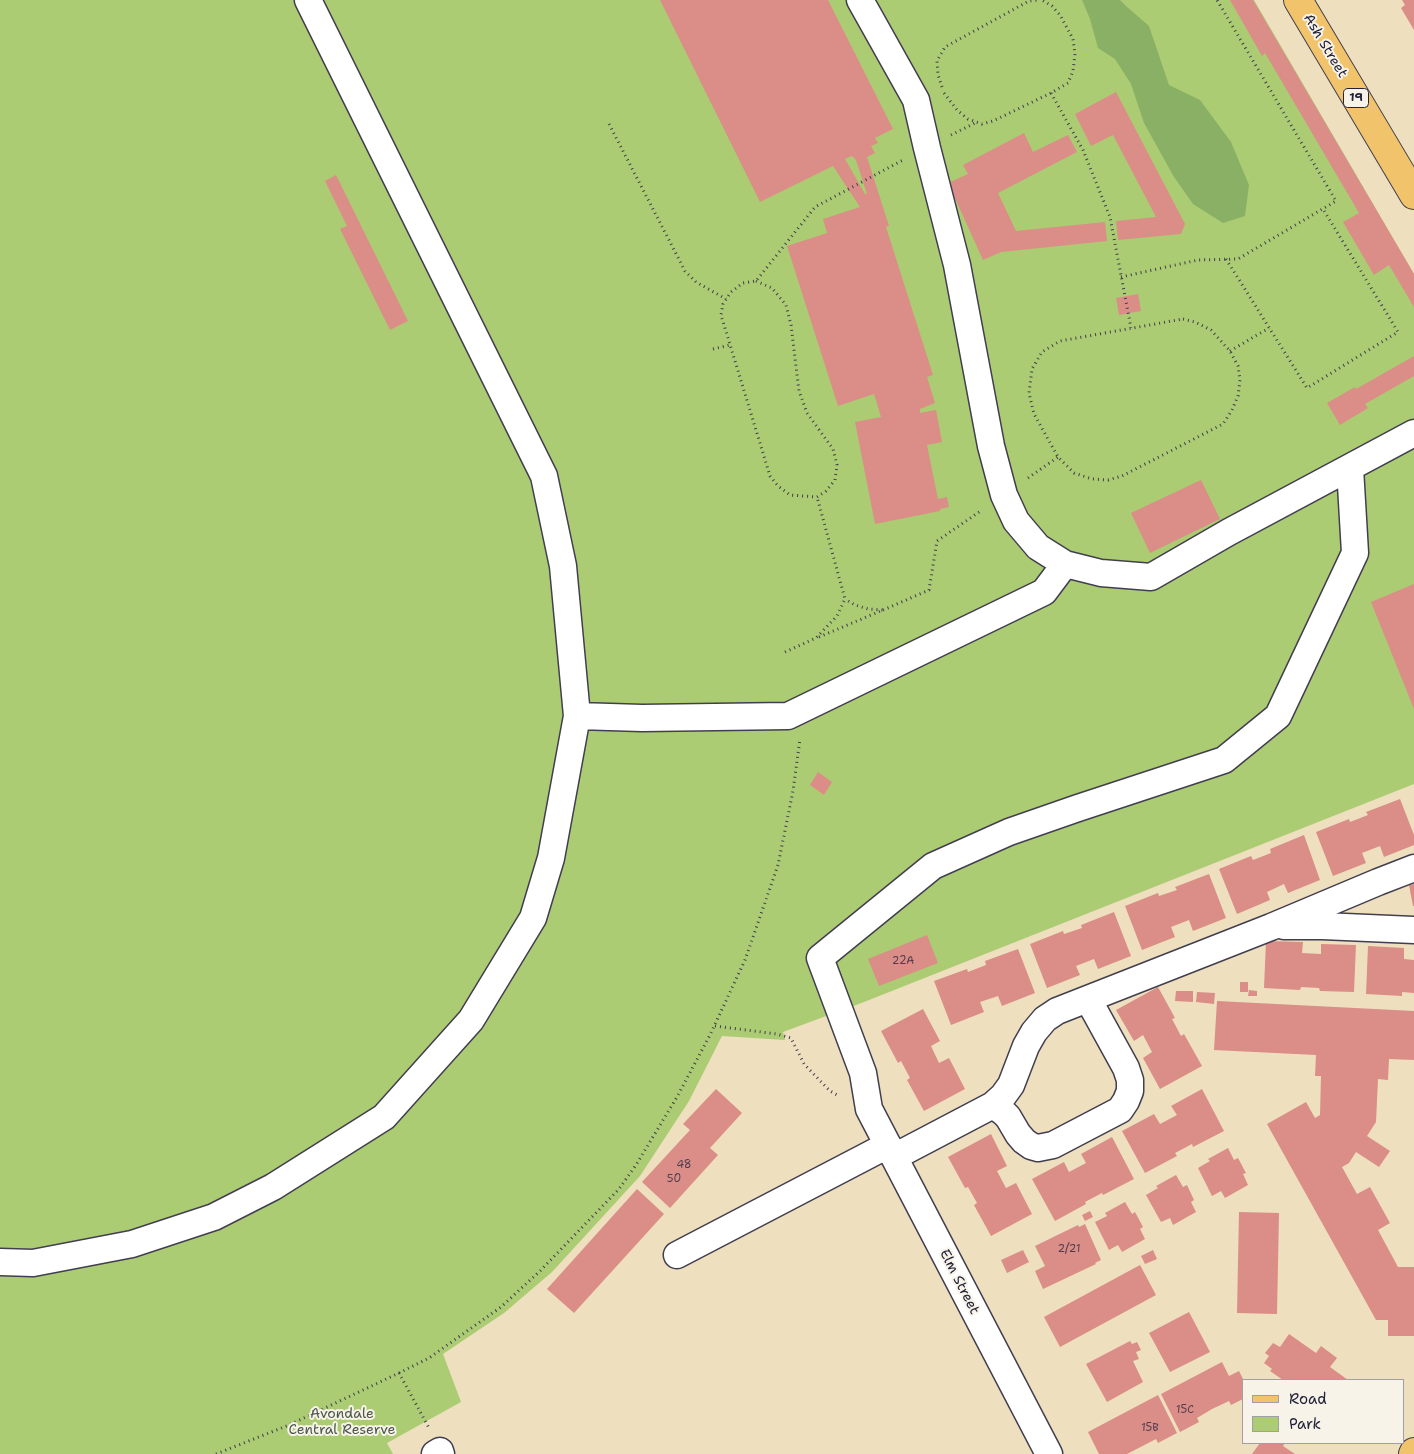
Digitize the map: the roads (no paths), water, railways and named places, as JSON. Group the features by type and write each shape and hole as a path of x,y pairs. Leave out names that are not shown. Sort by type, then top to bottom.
{"main road":[{"name":"Ash Street","path":"1298,0 1414,195"}],"street":[{"path":"0,1262 33,1263 132,1244 214,1217 273,1187 384,1117 471,1020 533,918 551,858 577,716 563,566 544,476 308,0"},
{"path":"860,0 916,100 957,265 991,446 1004,495 1016,521 1038,547 1065,564 1102,574 1150,577 1229,532 1414,434"},
{"name":"Elm Street","path":"1049,1454 869,1109 864,1073 820,958 933,866 1009,832 1224,760 1278,716 1355,553 1350,468"},
{"path":"577,716 642,718 788,716 1044,592 1065,564"},
{"path":"677,1255 891,1151 993,1105 1011,1085 1026,1046 1034,1032 1044,1019 1057,1011 1271,927 1414,868"},
{"path":"1271,927 1322,926 1414,930"},
{"path":"993,1105 1008,1117 1024,1141 1038,1148 1053,1145 1120,1110 1130,1091 1130,1080 1126,1068 1088,999"}],"park label":[{"name":"Avondale Central Reserve","path":"342,1422"}]}
